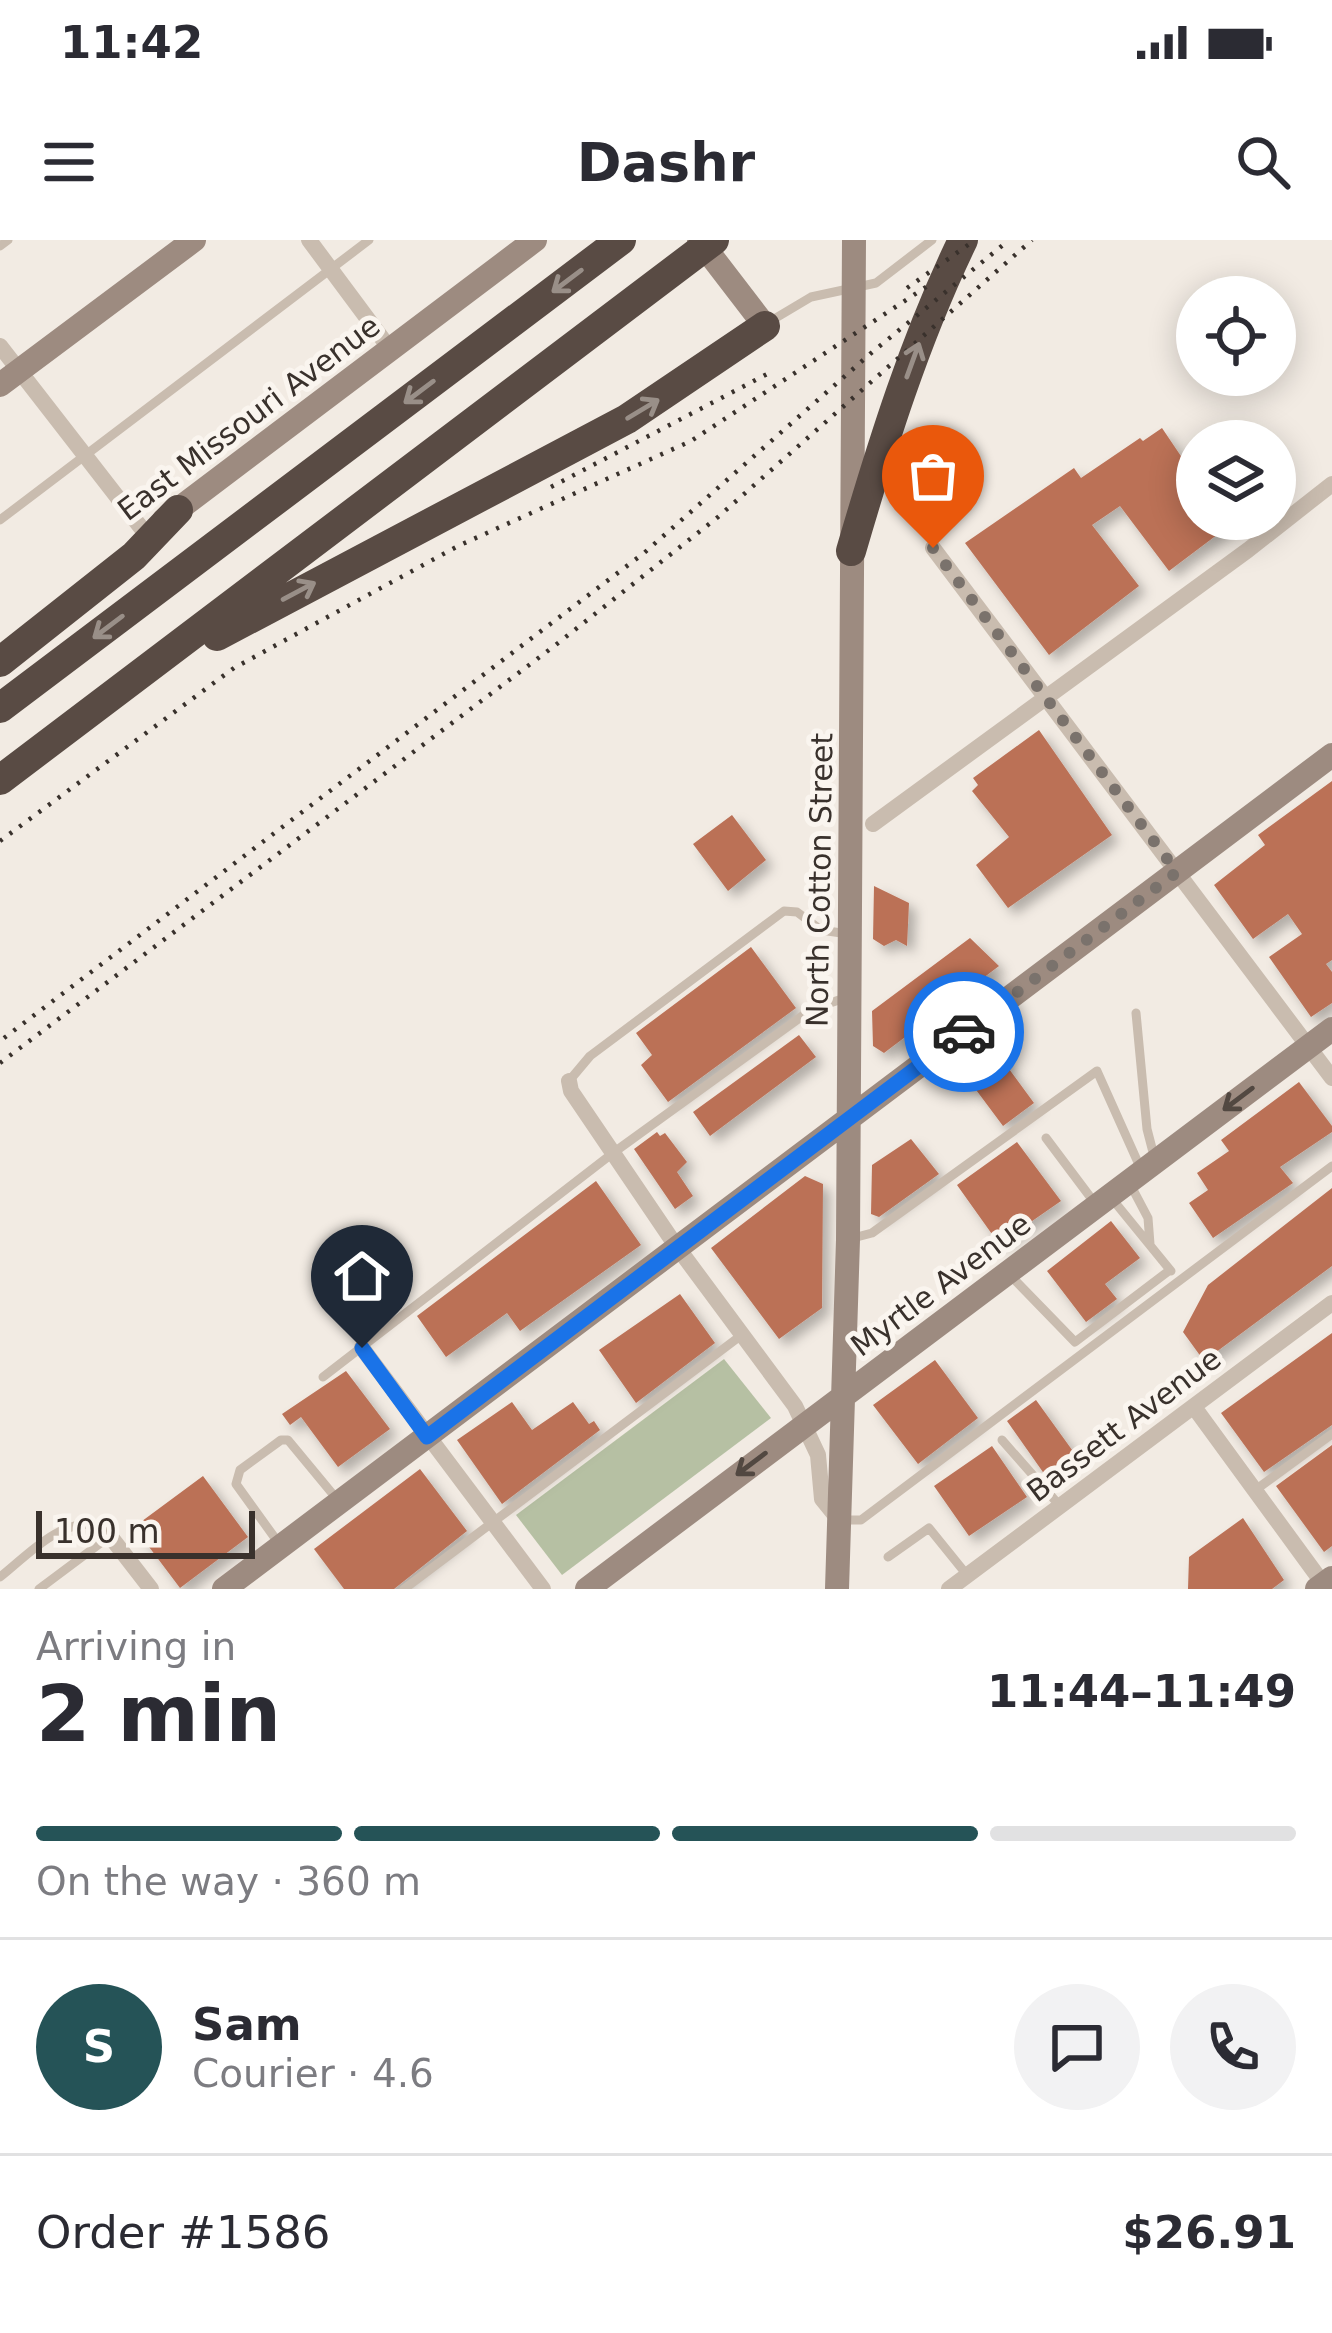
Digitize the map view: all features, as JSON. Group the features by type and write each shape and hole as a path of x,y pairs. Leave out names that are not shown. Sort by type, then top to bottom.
{"highway":[{"path":"0,708 621,240"},
{"path":"0,780 713,240"},
{"path":"851,550 936,296 963,240"},
{"path":"123,688 627,419 765,326"},
{"path":"0,662 134,556 178,510"}],"main road":[{"path":"10,378 194,240"},
{"name":"East Missouri Avenue","path":"0,644 536,240"},
{"path":"699,240 765,326"},
{"name":"North Cotton Street","path":"837,1589 848,1240 854,240"},
{"path":"224,1589 1332,755"},
{"name":"Myrtle Avenue","path":"587,1589 1332,1029"}],"street":[{"path":"309,240 390,349"},
{"path":"0,346 10,378 146,534"},
{"path":"873,824 1332,484"},
{"path":"933,548 1332,1078"},
{"path":"569,1081 571,1091 678,1248 806,1423"},
{"name":"Bassett Avenue","path":"949,1589 1332,1303"},
{"path":"362,1348 543,1589"},
{"path":"1194,1407 1325,1585"},
{"name":"North Cotton Street","path":"806,1423 819,1462 822,1499 838,1520"},
{"path":"110,1536 151,1589"}],"lane":[{"path":"0,246 8,240"},
{"path":"0,520 369,240"},
{"path":"765,326 812,297 876,283 932,240"},
{"path":"569,1081 590,1056 784,911 797,912 821,930 848,934"},
{"path":"323,1377 613,1153 812,1009 848,997"},
{"path":"1127,1183 1148,1129 1136,1013"},
{"path":"848,1240 872,1233 1097,1071 1127,1183 1150,1246 1179,1281"},
{"path":"1046,1138 1127,1183 1148,1218 1150,1246"},
{"path":"838,1520 861,1520 1332,1166"},
{"path":"1008,1273 1075,1342 1170,1270"},
{"path":"404,1589 743,1334"},
{"path":"1254,1490 1332,1434"},
{"path":"281,1546 236,1484 240,1471 254,1460 281,1440 294,1443 339,1503"},
{"path":"1002,1440 1060,1507"},
{"path":"0,1577 56,1533 74,1526 97,1526 110,1536 39,1589"},
{"path":"888,1557 929,1528 968,1575"}],"green space":[{"path":"724,1359 771,1418 562,1575 516,1515"}],"building":[{"path":"1162,428 1176,449 1176,540 1210,540 1169,571 1120,506 1092,525 1139,586 1049,655 965,543 1074,468 1081,478 1140,438 1143,441"},
{"path":"1039,730 1112,835 1008,908 976,865 1009,837 972,791 978,785 973,778"},
{"path":"1332,781 1332,960 1326,964 1332,972 1332,1003 1311,1017 1269,957 1302,934 1288,914 1253,939 1214,885 1265,845 1258,835"},
{"path":"732,815 766,860 728,891 693,844"},
{"path":"874,886 909,903 907,946 896,940 884,946 873,939"},
{"path":"970,938 999,966 884,1053 873,1046 872,1011"},
{"path":"751,947 796,1008 668,1102 641,1065 652,1055 636,1033"},
{"path":"799,1035 816,1057 710,1136 693,1112"},
{"path":"987,1039 1034,1103 1003,1126 956,1063"},
{"path":"1299,1082 1332,1132 1280,1167 1293,1183 1213,1238 1189,1203 1208,1190 1197,1173 1229,1151 1221,1140"},
{"path":"657,1132 665,1133 687,1162 677,1172 693,1196 675,1209 634,1149"},
{"path":"911,1139 939,1174 879,1217 871,1214 872,1165"},
{"path":"1017,1142 1061,1201 999,1244 957,1185"},
{"path":"805,1176 823,1184 822,1308 779,1339 711,1248"},
{"path":"596,1181 641,1245 520,1331 507,1313 446,1357 417,1316"},
{"path":"1332,1188 1332,1266 1204,1361 1183,1332 1208,1285"},
{"path":"1111,1221 1140,1258 1105,1284 1117,1299 1086,1322 1047,1271"},
{"path":"680,1294 715,1343 636,1403 599,1350"},
{"path":"1332,1333 1332,1425 1264,1472 1221,1413"},
{"path":"935,1360 978,1418 918,1464 873,1405"},
{"path":"346,1371 390,1429 338,1467 301,1417 290,1425 282,1414"},
{"path":"1036,1400 1075,1454 1045,1475 1007,1421"},
{"path":"512,1402 532,1430 573,1402 589,1424 594,1421 600,1430 502,1504 457,1440"},
{"path":"1332,1445 1332,1546 1324,1552 1276,1486"},
{"path":"992,1446 1027,1497 969,1536 934,1486"},
{"path":"420,1469 467,1531 394,1589 344,1589 314,1549"},
{"path":"203,1476 248,1537 180,1588 134,1527"},
{"path":"1243,1518 1284,1580 1272,1589 1188,1589 1189,1557"}],"railway":[{"path":"907,288 975,240"},
{"path":"4,1038 644,553 870,354 1009,240"},
{"path":"0,1063 553,647 718,517 1032,240"},
{"path":"0,841 234,668 458,546 691,441 929,285"},
{"path":"551,487 769,373"}],"way so far":[{"path":"933,548 1177,872 964,1032"}],"route":[{"path":"362,1348 427,1437 964,1032"}]}
